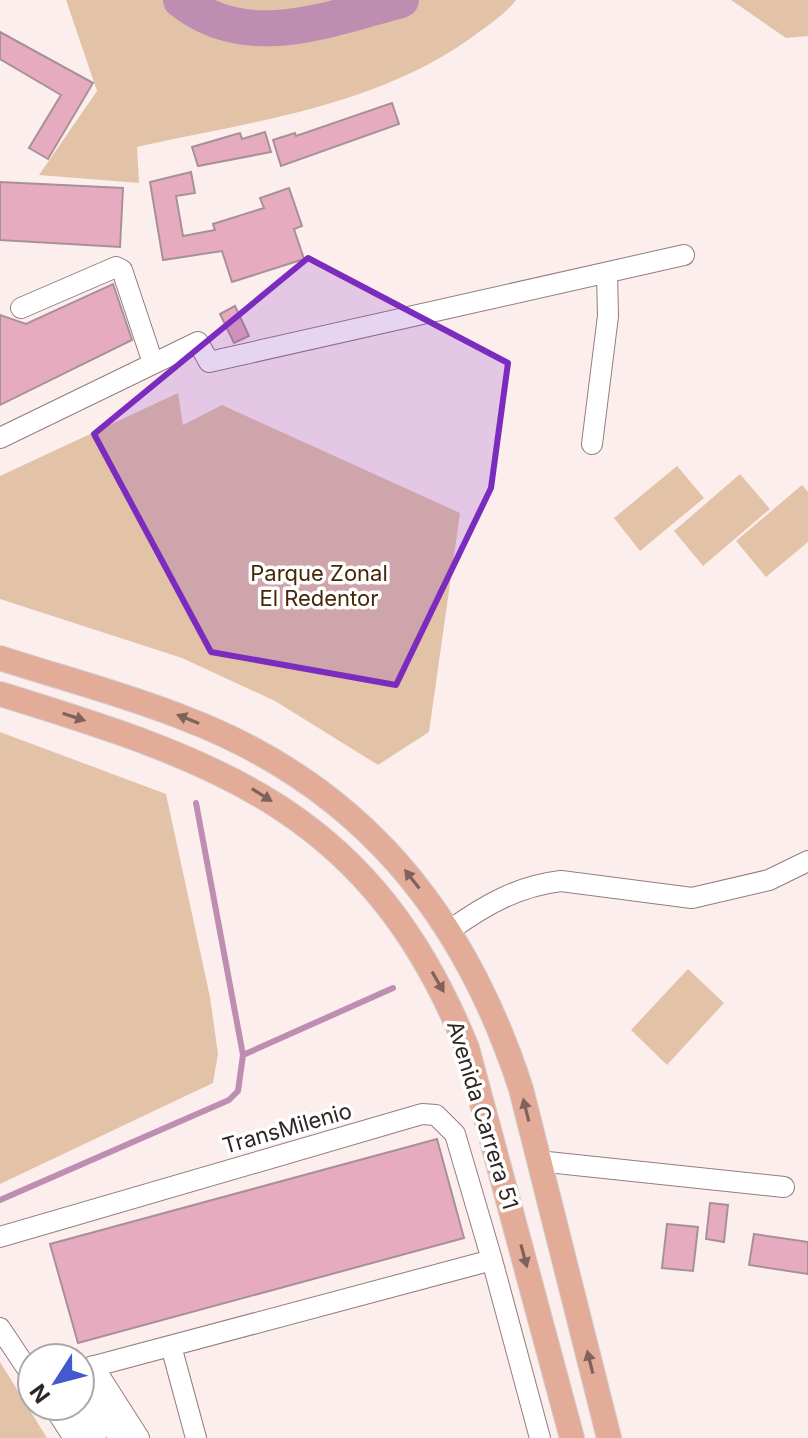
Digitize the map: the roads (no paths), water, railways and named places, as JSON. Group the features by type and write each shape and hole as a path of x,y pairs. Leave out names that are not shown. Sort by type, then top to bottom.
{"main road":[{"name":"Avenida Carrera 51","path":"0,658 185,718 263,755 306,782 372,834 399,863 450,930 483,989 503,1035 609,1438"},
{"name":"Avenida Carrera 51","path":"0,694 193,759 253,789 324,839 378,893 416,943 444,992 467,1048 572,1438"}],"street":[{"path":"0,438 198,342 209,362 684,255"},
{"path":"21,308 116,267 122,270 153,363"},
{"path":"592,444 608,316 607,273"},
{"path":"450,930 493,900 542,883 561,881 692,898 769,880 808,861"},
{"name":"TransMilenio","path":"0,1237 422,1114 436,1115 455,1134 540,1438"},
{"path":"538,1161 784,1187"},
{"path":"96,1368 492,1260"},
{"path":"0,1328 16,1352"},
{"path":"171,1346 196,1438"},
{"path":"96,1386 139,1438"},
{"path":"96,1394 119,1438"}],"waterway":[{"path":"181,0 206,16 233,25 260,28 317,22 401,0"},
{"path":"0,1200 229,1100 238,1091 243,1055 196,803"},
{"path":"243,1055 393,988"}],"park label":[{"name":"Parque Zonal El Redentor","path":"319,586"}]}
